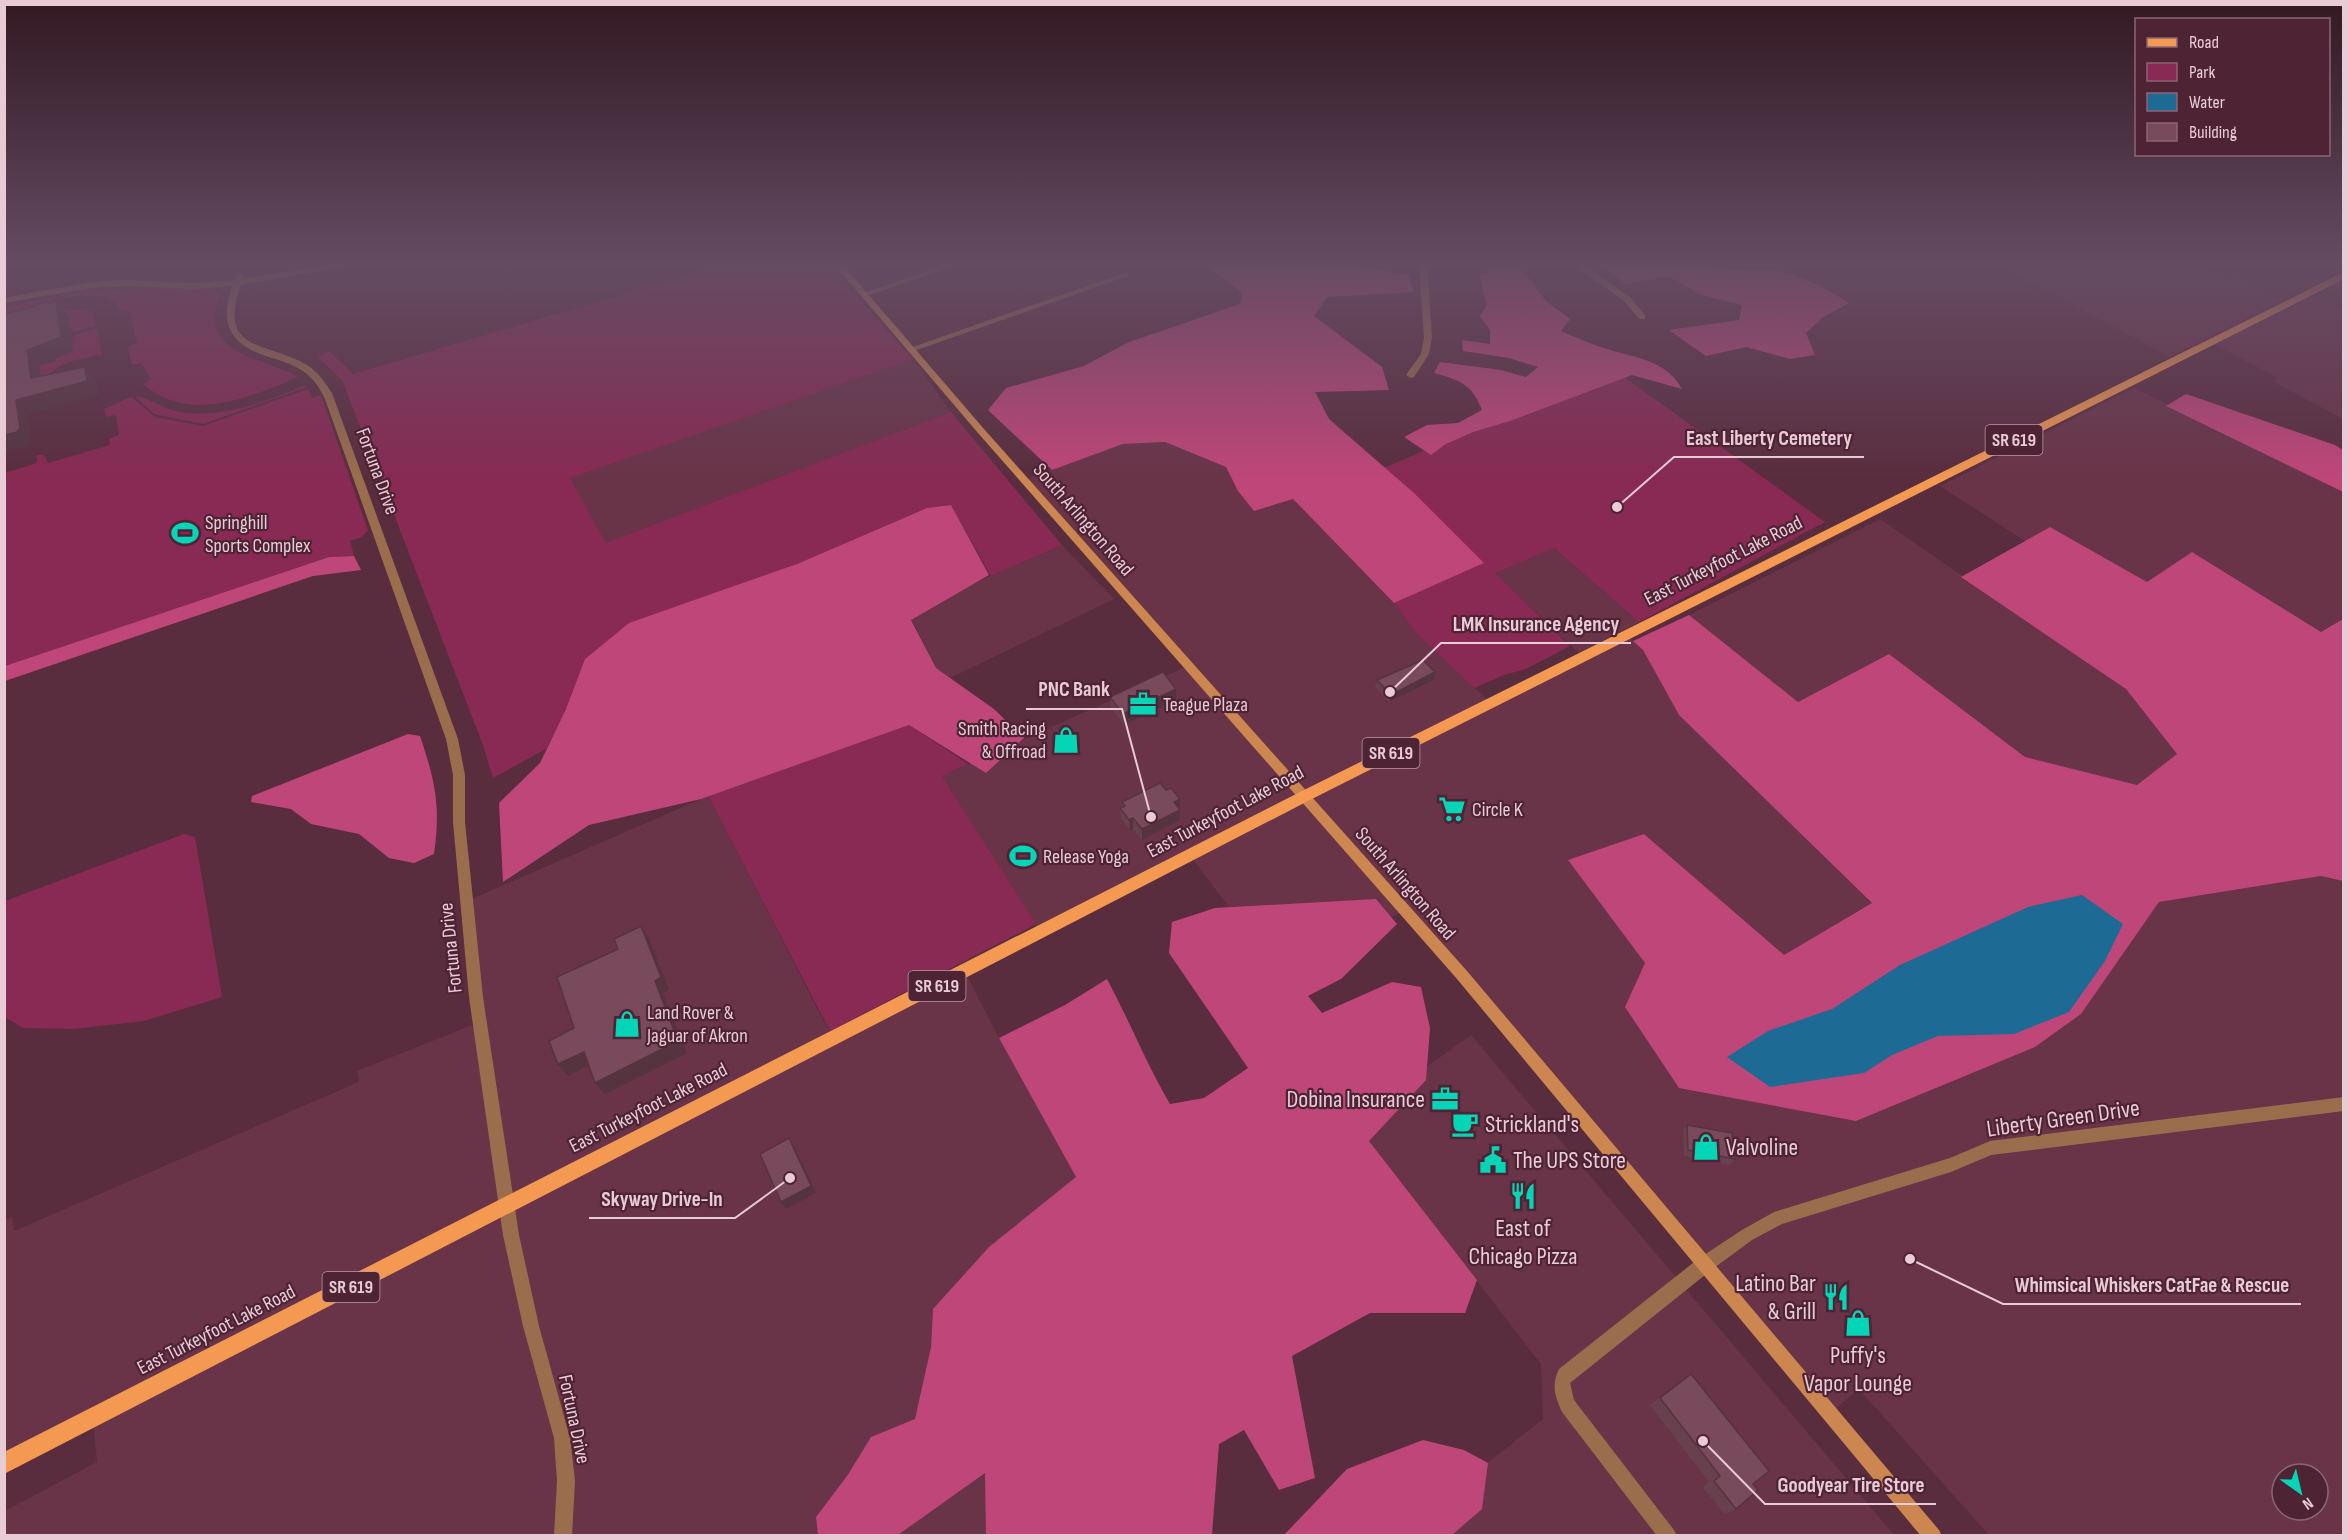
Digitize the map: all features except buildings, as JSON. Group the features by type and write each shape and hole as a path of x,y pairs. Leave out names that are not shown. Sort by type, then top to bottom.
{"main road":[{"name":"South Arlington Road","path":"901,337 1003,456 1462,975 1933,1536"},
{"name":"East Turkeyfoot Lake Road","path":"4,1464 1305,796 2220,337"}],"street":[{"name":"Fortuna Drive","path":"239,337 260,351 297,363 314,374 330,399 452,739 459,775 459,822 476,997 506,1207 531,1326 562,1438 566,1480 563,1536"},
{"path":"911,349 947,337"},
{"path":"1412,375 1425,354 1428,337"},
{"name":"Liberty Green Drive","path":"1668,1536 1568,1406 1563,1396 1561,1381 1565,1375 1704,1265 1747,1235 1779,1217 1951,1165 1990,1148 2343,1104"}],"shaded area":[{"path":"1144,337 1342,337 1382,367 1389,390 1315,392 1329,419 1414,493 1484,563 1394,603 1293,499 1254,511 1238,491 1226,467 1165,442 1123,444 1052,470 988,410 1006,388 1084,366 1129,342"},
{"path":"1490,337 1575,337 1660,366 1676,380 1682,389 1632,375 1510,421 1473,432 1446,444 1431,455 1404,437 1427,425 1458,423 1482,410 1474,394 1464,384 1434,373 1440,362 1501,370 1526,377 1538,367 1509,358 1463,351 1462,340 1490,344"},
{"path":"1679,337 1808,337 1815,355 1790,359 1746,347 1706,356"},
{"path":"2132,337 2210,337 2170,357"},
{"path":"2220,337 2343,337 2343,419 2272,381 2278,378 2210,342"},
{"path":"913,359 951,412 606,544 569,478"},
{"path":"2134,388 2343,492 2343,619 2321,632 2192,552 2147,582 2050,527 2025,541 1940,486"},
{"path":"2186,394 2335,445 2343,450 2343,492 2166,406"},
{"path":"1165,442 1226,467 1238,491 1293,499 1394,603 1415,632 1491,703 1627,635 1643,650 1679,715 1872,903 1784,955 1644,834 1569,861 1645,963 1856,1121 2035,1047 2081,1014 2159,902 2321,876 2343,881 2343,1535 1989,1535 1859,1389 1830,1413 1404,911 1277,970 1191,857 1041,933 942,776 1188,666 1024,480 1123,444"},
{"path":"951,505 989,575 911,620 936,668 994,709 1024,738 986,773 909,725 701,799 589,825 503,882 499,803 540,763 566,709 585,659 629,623 797,564 927,508"},
{"path":"1880,519 2126,689 2177,754 2137,785 2025,757 1889,654 1798,702 1689,615"},
{"path":"2050,527 2147,582 2192,552 2321,632 2343,619 2343,881 2321,876 2159,902 2081,1014 2035,1047 1856,1121 1679,1088 1625,1007 1645,963 1568,860 1644,834 1784,955 1872,903 1679,715 1643,650 1633,641 1689,615 1798,702 1889,654 2025,757 2137,785 2177,754 2126,689 1961,577"},
{"path":"1062,545 1114,599 950,678 936,668 908,612"},
{"path":"1554,548 1639,622 1579,653 1494,573"},
{"path":"354,556 361,570 313,576 5,681 5,666 329,557"},
{"path":"408,734 420,736 430,767 437,807 434,854 414,863 389,858 359,834 311,824 291,809 251,802 252,796"},
{"path":"708,796 833,1039 965,972 1076,1177 933,1309 931,1347 915,1420 871,1437 847,1476 816,1517 818,1535 5,1535 5,1511 97,1462 93,1419 5,1453 5,1220 12,1217 14,1231 359,1082 357,1071 480,1022 465,902"},
{"path":"1376,899 1397,924 1341,979 1308,996 1322,1013 1392,982 1421,987 1430,1028 1426,1080 1369,1141 1477,1280 1465,1313 1370,1313 1292,1356 1315,1478 1279,1490 1244,1430 1219,1444 1212,1535 986,1535 985,1473 898,1535 818,1535 816,1517 847,1476 871,1437 915,1419 931,1347 933,1309 989,1247 1076,1177 999,1038 1065,1005 1107,979 1170,1104 1204,1098 1248,1068 1169,953 1172,922 1215,908"},
{"path":"1471,1035 1894,1535 1396,1535 1543,1419 1541,1364 1353,1120"},
{"path":"1423,1440 1464,1450 1488,1463 1482,1509 1452,1535 1284,1535 1347,1469"},
{"path":"986,1472 986,1535 897,1536 898,1535"}],"green space":[{"path":"72,337 99,337 102,354 64,364 51,372 47,378 23,370 56,361 56,357 73,340"},
{"path":"136,337 222,337 235,350 298,377 240,399 199,405 180,403 161,396 143,384 151,379 141,363 132,365 128,347 137,343"},
{"path":"479,337 893,337 913,359 570,478 606,543 951,412 1062,545 991,576 951,505 927,508 797,564 566,709 546,749 493,778 483,745 342,380 318,357 329,351 353,374"},
{"path":"1613,369 1825,522 1639,622 1554,548 1495,573 1570,646 1526,669 1504,675 1474,688 1415,632 1394,603 1484,563 1414,493 1384,468"},
{"path":"306,385 307,387 203,424 154,414 135,396 179,412 212,413 244,407"},
{"name":"Springhill Sports Complex","path":"308,389 312,398 321,395 368,530 362,537 350,541 354,556 329,557 5,666 5,473 37,463 37,455 44,455 48,463 110,445 109,439 119,435 116,415 106,417 104,409 131,397 155,417 203,426"},
{"path":"909,725 968,764 942,776 1036,924 830,1031 708,796"},
{"path":"184,834 195,837 222,997 144,1021 73,1029 23,1028 5,1017 5,901"}],"water":[{"path":"2082,895 2123,924 2105,961 2069,1012 2014,1034 1938,1036 1892,1055 1864,1073 1770,1087 1727,1057 1768,1031 1832,1009 1900,965 2028,907"}],"place":[{"name":"East Liberty Cemetery","path":"1617,507"},
{"name":"Springhill Sports Complex","path":"185,533"},
{"name":"LMK Insurance Agency","path":"1390,692"},
{"name":"Teague Plaza","path":"1143,704"},
{"name":"Smith Racing & Offroad","path":"1066,740"},
{"name":"Circle K","path":"1452,809"},
{"name":"PNC Bank","path":"1151,817"},
{"name":"Release Yoga","path":"1023,856"},
{"name":"Land Rover & Jaguar of Akron","path":"627,1024"},
{"name":"Dobina Insurance","path":"1445,1099"},
{"name":"Strickland's","path":"1465,1124"},
{"name":"Valvoline","path":"1706,1147"},
{"name":"The UPS Store","path":"1493,1160"},
{"name":"Skyway Drive-In","path":"790,1178"},
{"name":"East of Chicago Pizza","path":"1523,1196"},
{"name":"Whimsical Whiskers CatFae & Rescue","path":"1910,1259"},
{"name":"Latino Bar & Grill","path":"1836,1297"},
{"name":"Puffy's Vapor Lounge","path":"1858,1323"},
{"name":"Goodyear Tire Store","path":"1703,1441"}]}
